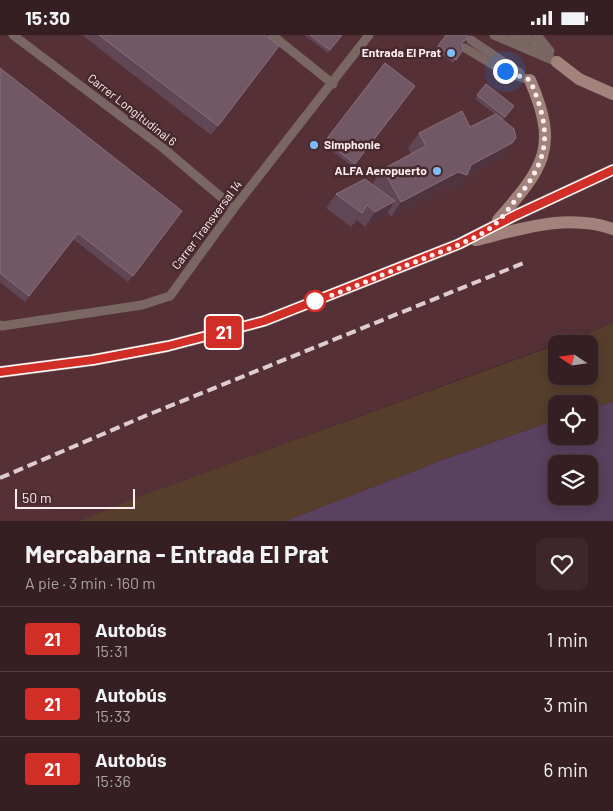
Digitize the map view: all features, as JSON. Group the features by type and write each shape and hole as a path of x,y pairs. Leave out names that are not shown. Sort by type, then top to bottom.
{"main road":[{"path":"557,61 579,79 613,94"},
{"path":"494,225 528,185 538,170 545,143 545,125 542,108 530,80"},
{"path":"0,372 93,360 168,346 238,329 280,315 459,244 494,225 613,170"},
{"path":"459,244 558,223 585,222 613,229"}],"lane":[{"name":"Carrer Longitudinal 6","path":"13,35 163,148 234,208"},
{"path":"272,35 333,84"},
{"name":"Carrer Transversal 14","path":"1,326 142,305 170,296 234,208 333,84 369,35"},
{"path":"494,35 557,61"},
{"path":"512,35 557,61"},
{"path":"524,35 557,61"},
{"path":"532,35 557,61"},
{"path":"537,35 557,61"},
{"path":"542,35 557,61"},
{"path":"471,40 530,80"},
{"path":"465,48 505,71 530,80"}],"shaded area":[{"path":"0,35 613,35 613,323 580,335 548,335 548,347 138,497 79,521 0,521"},
{"path":"613,323 613,402 598,406 598,395 548,395 548,423 440,461 286,521 79,521 138,497 548,348 548,385 598,385 598,335 583,335"},
{"path":"613,402 613,521 286,521 440,461 548,423 548,445 598,445 598,406"}],"building":[{"path":"99,35 265,35 279,46 218,126"},
{"path":"310,35 342,35 330,50"},
{"name":"Entrada El Prat","path":"446,35 468,35 467,39 462,42 463,50 456,60 438,46"},
{"path":"385,63 415,86 355,164 325,141"},
{"path":"0,68 182,211 133,276 78,233 29,296 0,273"},
{"path":"486,84 514,106 505,117 477,95"},
{"path":"462,111 470,127 496,114 514,129 516,138 512,143 471,165 467,175 458,172 401,202 383,169 426,146 419,133"},
{"path":"365,179 395,201 375,212 367,205 362,213 336,194"}],"railway":[{"path":"0,478 145,416 526,262"}],"bus line":[{"name":"21","path":"0,372 93,360 168,346 264,321 459,244 494,225 613,170"}],"place":[{"name":"Entrada El Prat","path":"451,53"},
{"name":"Simphonie","path":"314,145"},
{"name":"ALFA Aeropuerto","path":"437,171"}],"route":[{"path":"315,301 459,244 494,225 519,196 538,170 545,143 545,125 542,108 530,80 505,71"}]}
